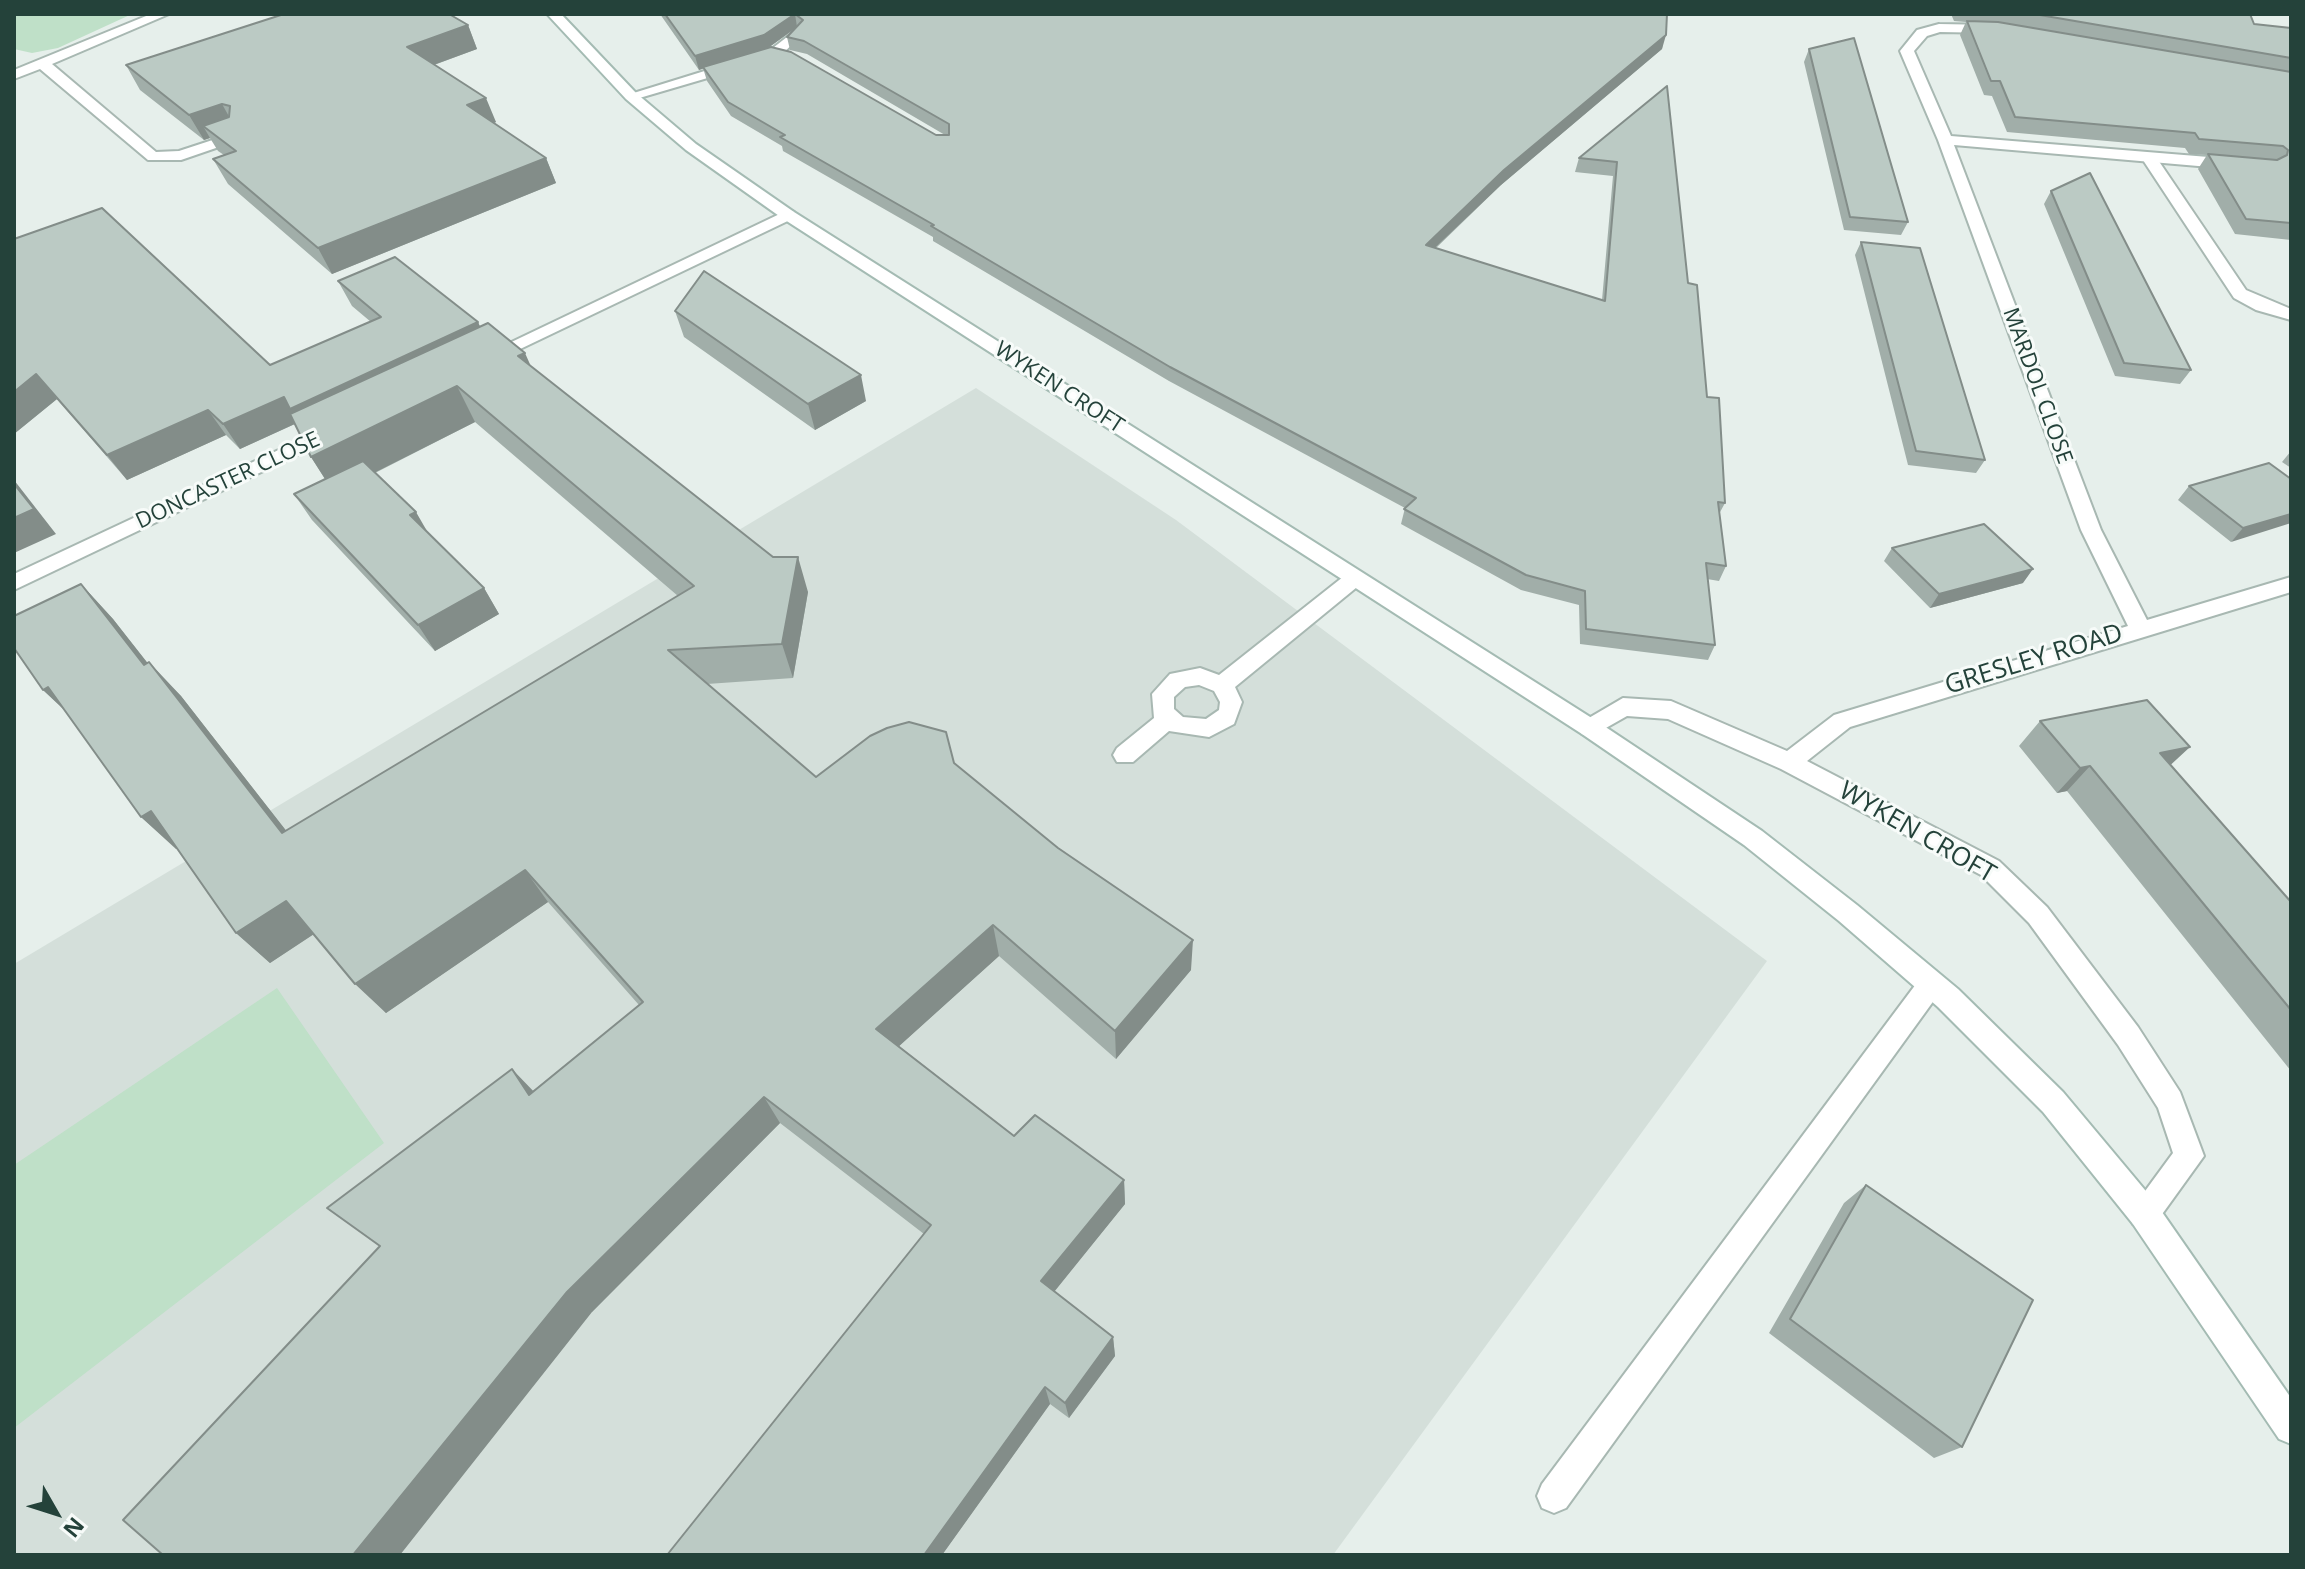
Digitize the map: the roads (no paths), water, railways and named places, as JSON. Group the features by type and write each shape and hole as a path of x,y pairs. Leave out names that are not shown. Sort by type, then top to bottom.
{"street":[{"path":"14,75 162,14"},
{"name":"WYKEN CROFT","path":"554,14 631,96 691,147 788,215 1590,728 1753,838 1931,984 2053,1102 2144,1213 2290,1425"},
{"name":"MARDOL CLOSE","path":"2004,31 1962,28 1922,33 1907,51 1945,140 2091,530 2140,627"},
{"path":"631,96 781,55 796,34"},
{"path":"44,65 153,157 181,155 237,136"},
{"path":"1945,140 2252,166"},
{"path":"2149,157 2240,294 2262,306 2291,315"},
{"path":"468,367 788,215"},
{"name":"DONCASTER CLOSE","path":"14,583 355,421"},
{"path":"1222,685 1355,578"},
{"name":"GRESLEY ROAD","path":"1789,762 1842,721 2140,627 2291,584"},
{"path":"1200,676 1222,685 1231,702 1226,718 1219,724 1198,730 1177,725 1168,719 1162,712 1163,694 1178,680 1200,676"},
{"name":"WYKEN CROFT","path":"1590,728 1623,707 1671,710 1789,762 1990,868 2038,915 2128,1036 2170,1102 2189,1156 2144,1213"},
{"path":"1125,755 1168,719"},
{"path":"1554,1496 1931,984"}]}
